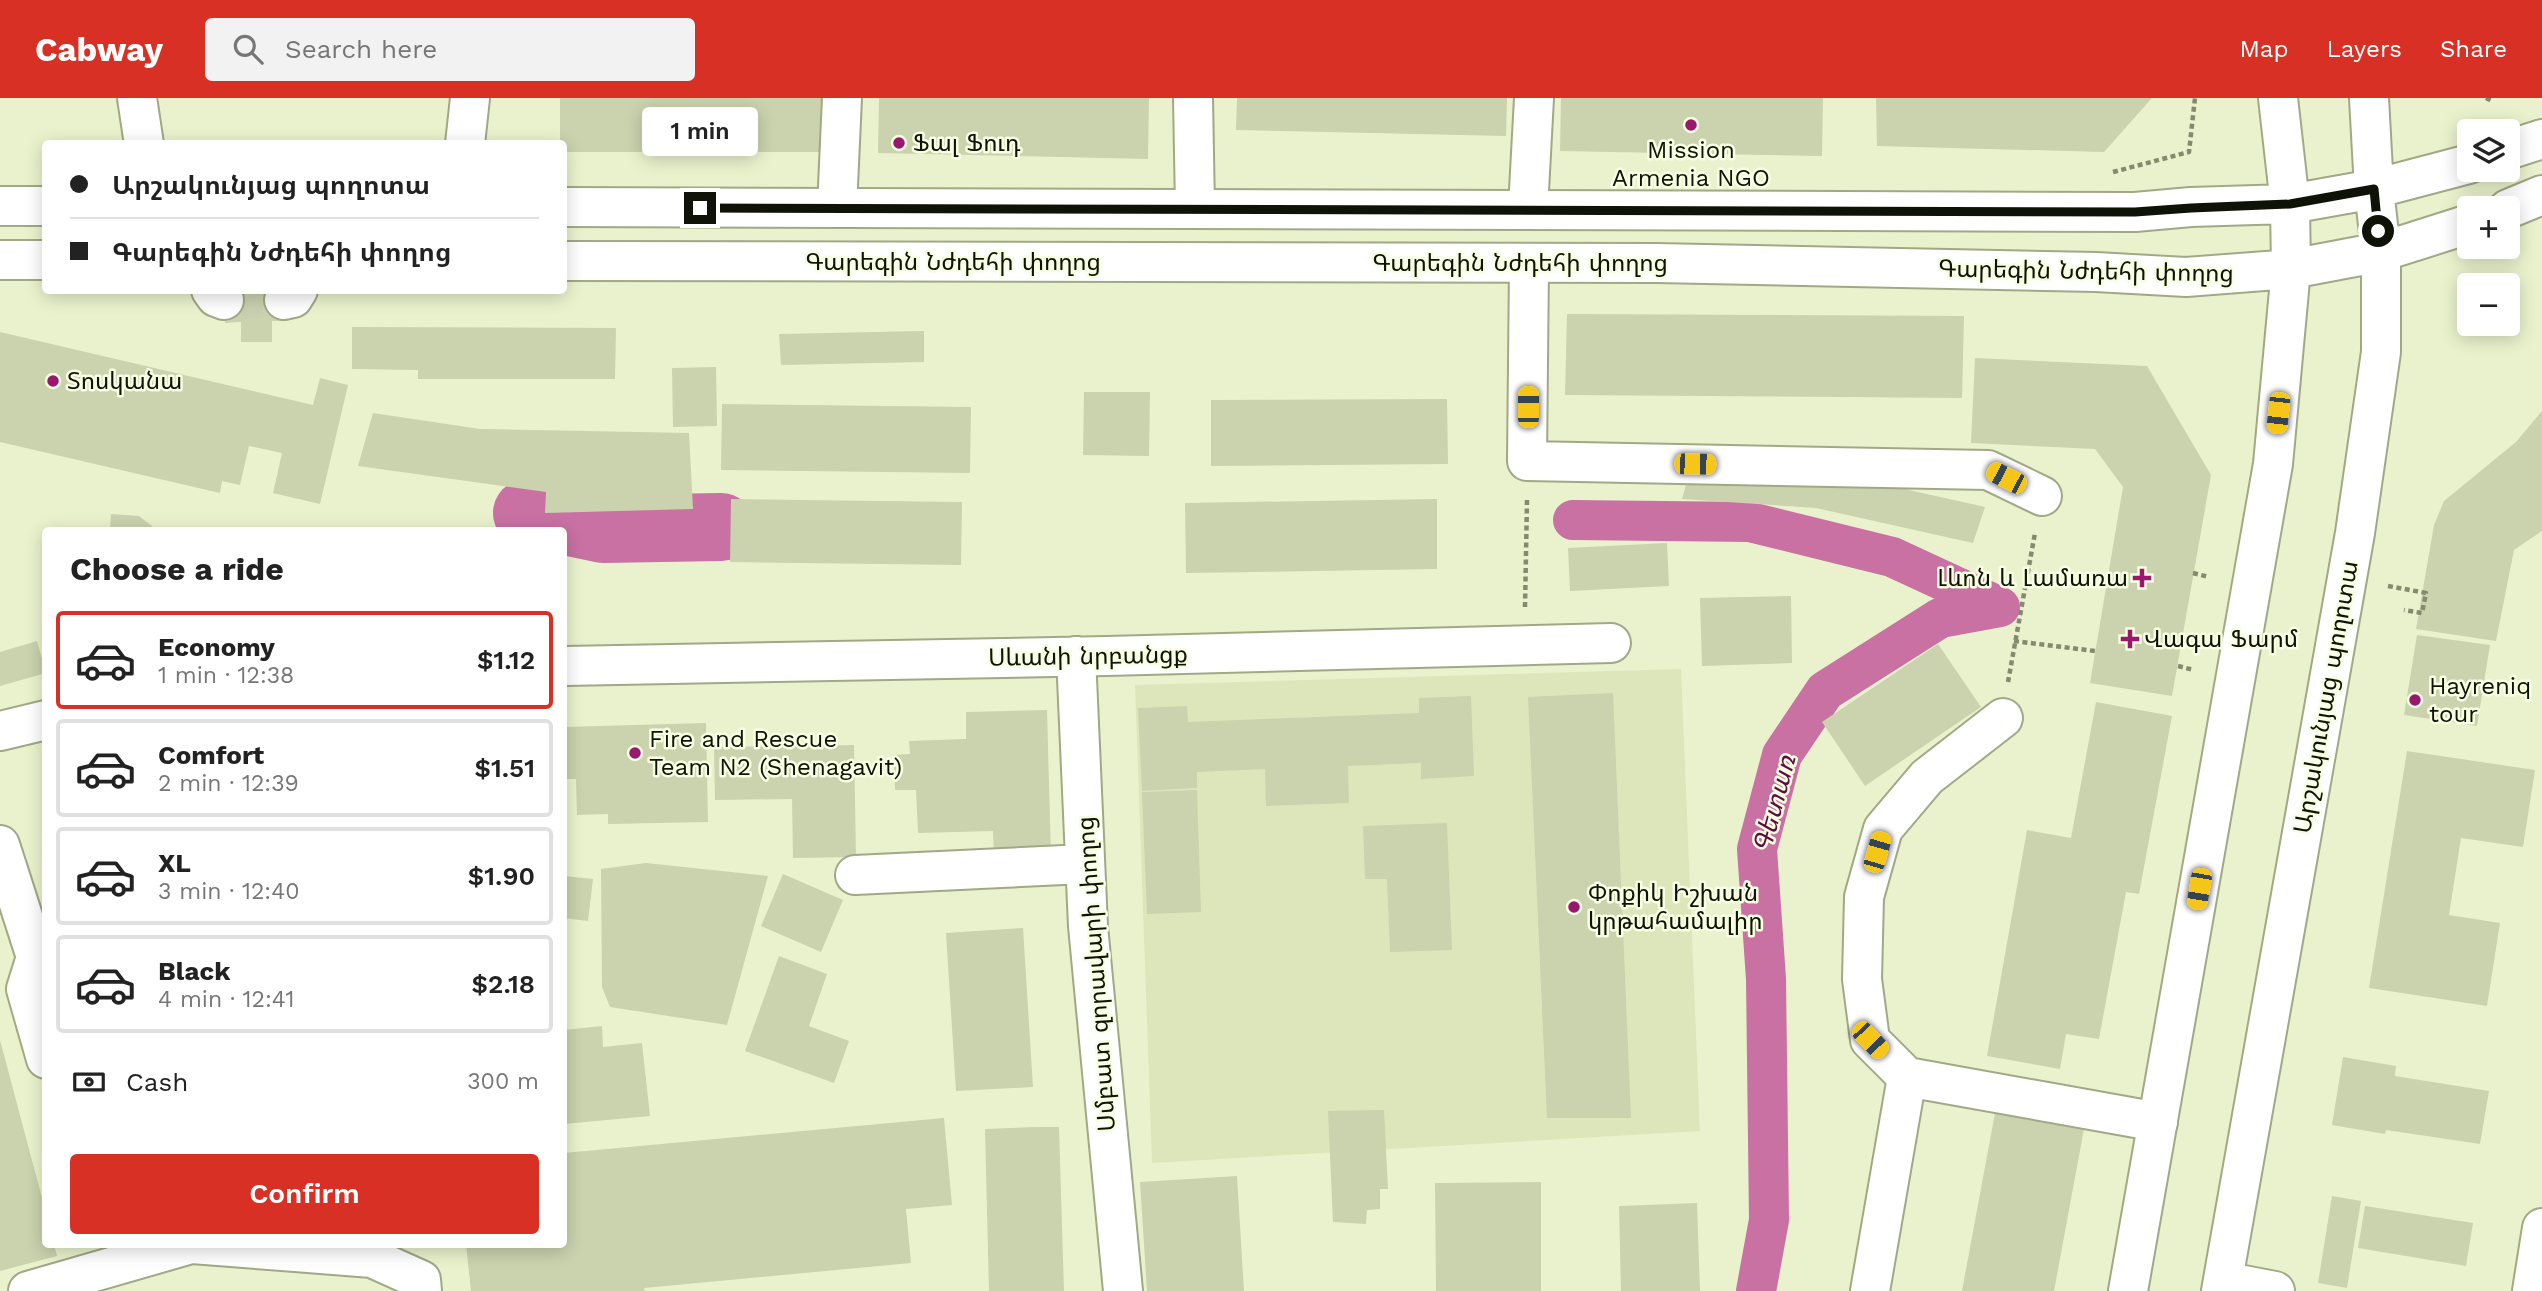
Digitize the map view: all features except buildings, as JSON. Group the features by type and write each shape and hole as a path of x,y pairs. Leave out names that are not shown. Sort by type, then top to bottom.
{"main road":[{"path":"137,98 143,140"},
{"path":"466,140 470,98"},
{"path":"837,208 842,98"},
{"path":"1193,98 1195,208"},
{"path":"1528,209 1534,98"},
{"path":"2128,1291 2273,464 2291,269 2290,204 2278,98"},
{"name":"Արշակունյաց պողոտա","path":"2222,1286 2355,533 2381,352 2381,252 2369,98"},
{"path":"2520,146 2542,139"},
{"path":"567,207 2135,212 2290,204 2374,189 2457,167"},
{"path":"2520,204 2542,195"},
{"path":"0,206 42,206"},
{"name":"Գարեգին Նժդեհի փողոց","path":"567,261 1683,264 2096,272 2186,277 2291,269 2381,252 2457,228"},
{"path":"0,260 42,260"},
{"path":"1529,264 1527,461 1988,470 2042,496"},
{"name":"Սևանի նրբանցք","path":"567,666 1611,643"},
{"name":"Սմբատ զորավարի փողոց","path":"1076,656 1088,926 1123,1291"},
{"path":"2003,718 1927,777 1883,829 1864,897 1862,979 1870,1040 1907,1077 2158,1122"},
{"path":"0,731 42,721"},
{"path":"0,845 36,957 26,989 42,1045"},
{"path":"855,875 1085,864"},
{"path":"1870,1291 1907,1077"},
{"path":"2532,1291 2542,1228"},
{"path":"28,1291 178,1248"},
{"path":"243,1248 372,1258 421,1280 422,1291"},
{"path":"2222,1286 2275,1291"}],"path":[{"path":"2126,167 2189,152 2195,98"},
{"path":"1525,645 1527,461"},
{"path":"2003,718 2014,641 2042,496"},
{"path":"2193,573 2209,577"},
{"path":"2388,586 2426,593 2422,613 2404,610"},
{"path":"2014,641 2095,651"},
{"path":"2178,666 2194,670"}],"shaded area":[{"path":"1681,669 1700,1131 1152,1163 1135,685"}],"waterway":[{"path":"527,513 603,529 721,527"},
{"path":"1573,520 1750,522 1892,557 2000,607"},
{"name":"Գետառ","path":"1756,1291 1769,1220 1766,979 1757,849 1782,755 1825,691 1940,618 2000,607"}],"tunnel":[{"path":"224,300 284,300"}],"place":[{"name":"Mission Armenia NGO","path":"1691,125"},
{"name":"Ֆալ Ֆուդ","path":"899,143"},
{"name":"Տոսկանա","path":"53,381"},
{"name":"Լևոն և Լամառա","path":"2142,578"},
{"name":"Վագա Ֆարմ","path":"2130,639"},
{"name":"Hayreniq tour","path":"2415,700"},
{"name":"Fire and Rescue Team N2 (Shenagavit)","path":"635,753"},
{"name":"Փոքիկ Իշխան կրթահամալիր","path":"1574,907"}],"route":[{"path":"700,208 2135,212 2290,204 2374,189 2378,231"}]}
